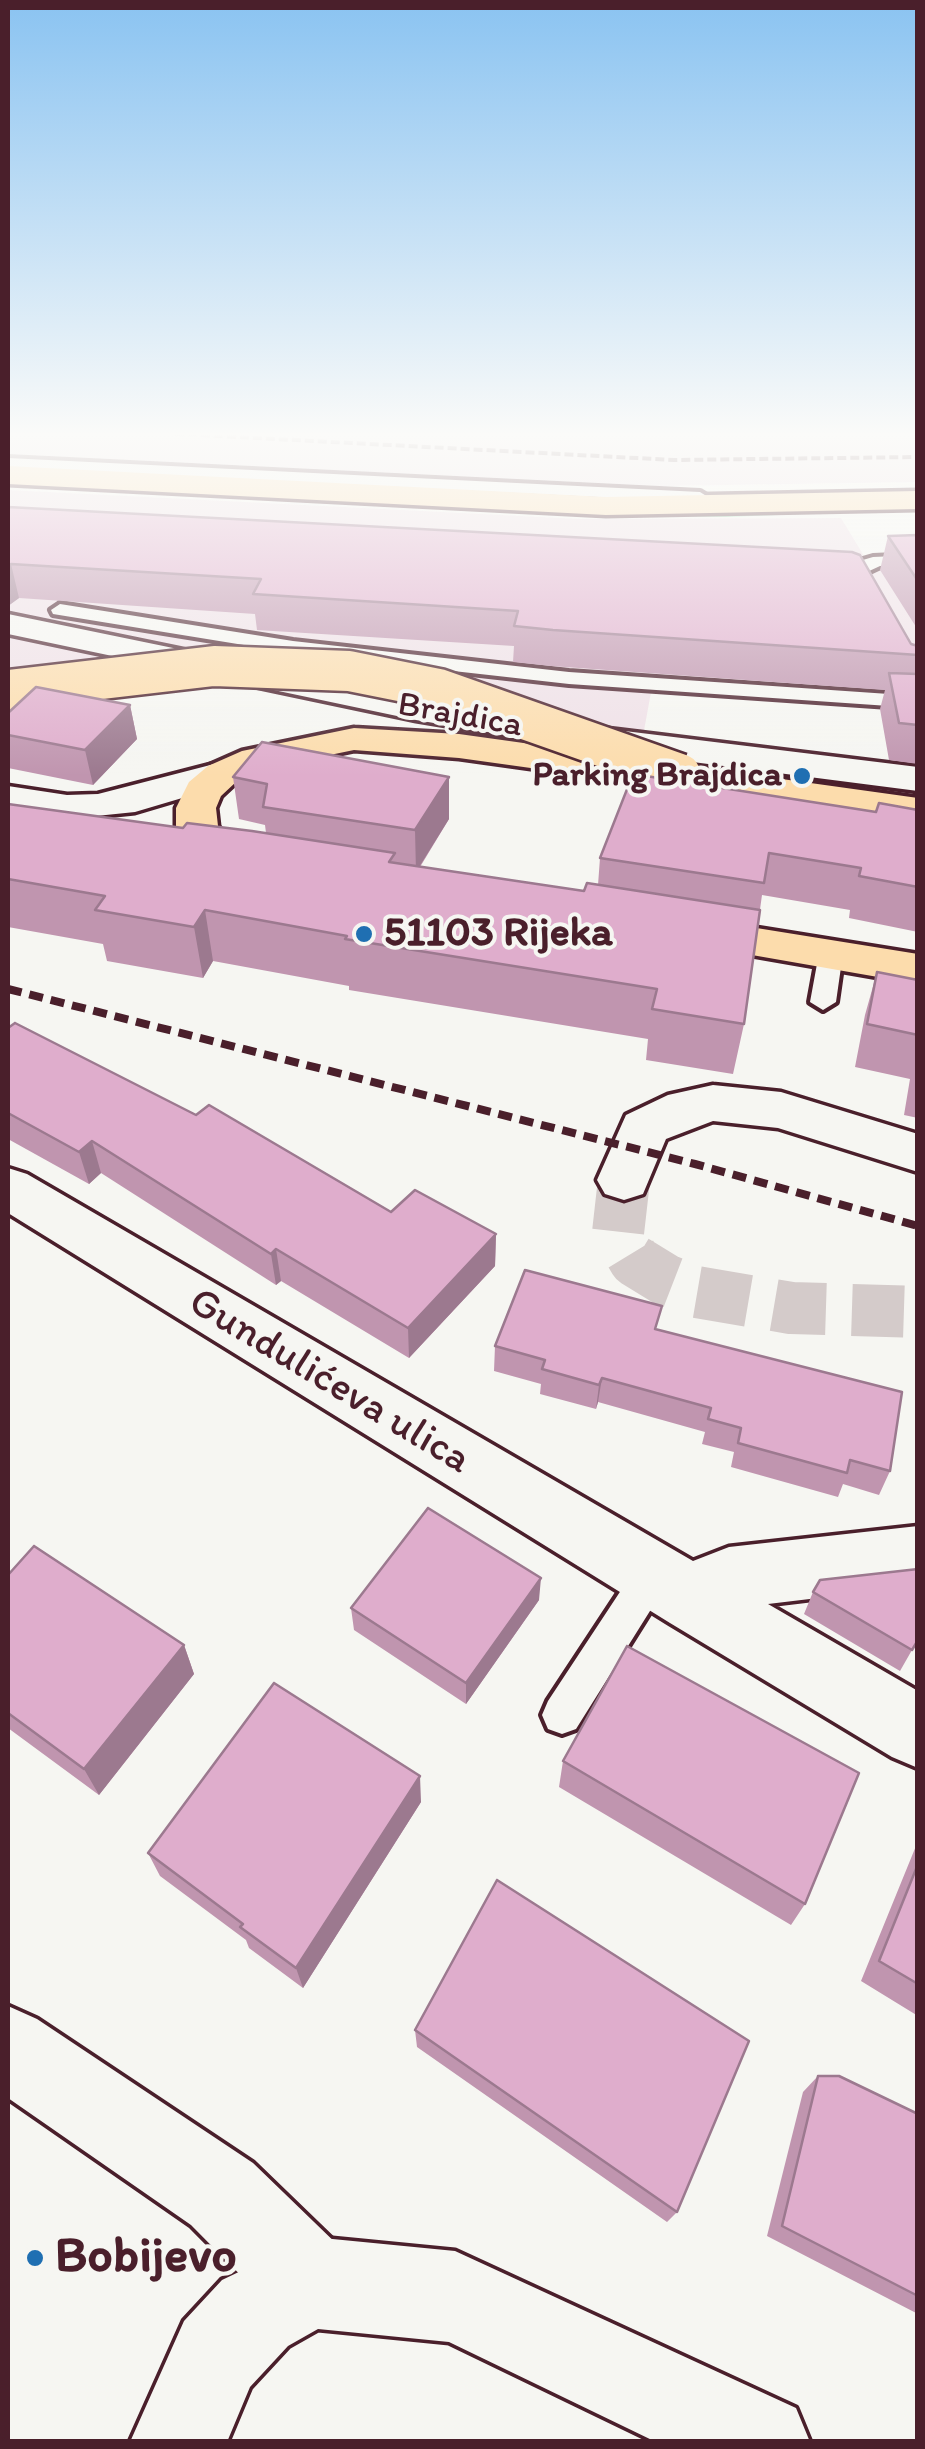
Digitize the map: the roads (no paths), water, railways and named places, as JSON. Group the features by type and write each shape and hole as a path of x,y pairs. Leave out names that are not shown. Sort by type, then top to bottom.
{"main road":[{"path":"8,690 214,666 349,671 439,689 680,774"},
{"path":"8,820 232,860 197,826 196,808 203,791 222,774 256,758 354,739 444,744 918,810"},
{"path":"632,922 918,969"}],"street":[{"path":"836,573 868,581 876,596"},
{"name":"Brajdica","path":"8,624 416,709 584,738 918,779"},
{"path":"8,798 67,807 98,806 135,800 222,774"},
{"path":"624,1180 644,1128 686,1108 713,1103 781,1110 918,1153"},
{"name":"Gundulićeva ulica","path":"8,1188 918,1732"},
{"path":"673,1588 918,1556"},
{"path":"8,2048 222,2194 312,2283"},
{"path":"178,2442 217,2354 255,2312 312,2283 456,2297 762,2442"}],"lane":[{"path":"836,573 879,561 918,560"},
{"path":"60,610 293,647 569,678 918,702"},
{"path":"822,1002 830,953"},
{"path":"562,1714 673,1588"}],"tunnel":[{"path":"624,1180 618,1233 635,1261 666,1280 697,1292 791,1308 918,1312"}],"railway":[{"path":"8,989 695,1164 918,1226"}],"place":[{"name":"Parking Brajdica","path":"802,776"},
{"name":"51103 Rijeka","path":"364,934"},
{"name":"Bobijevo","path":"35,2258"}]}
